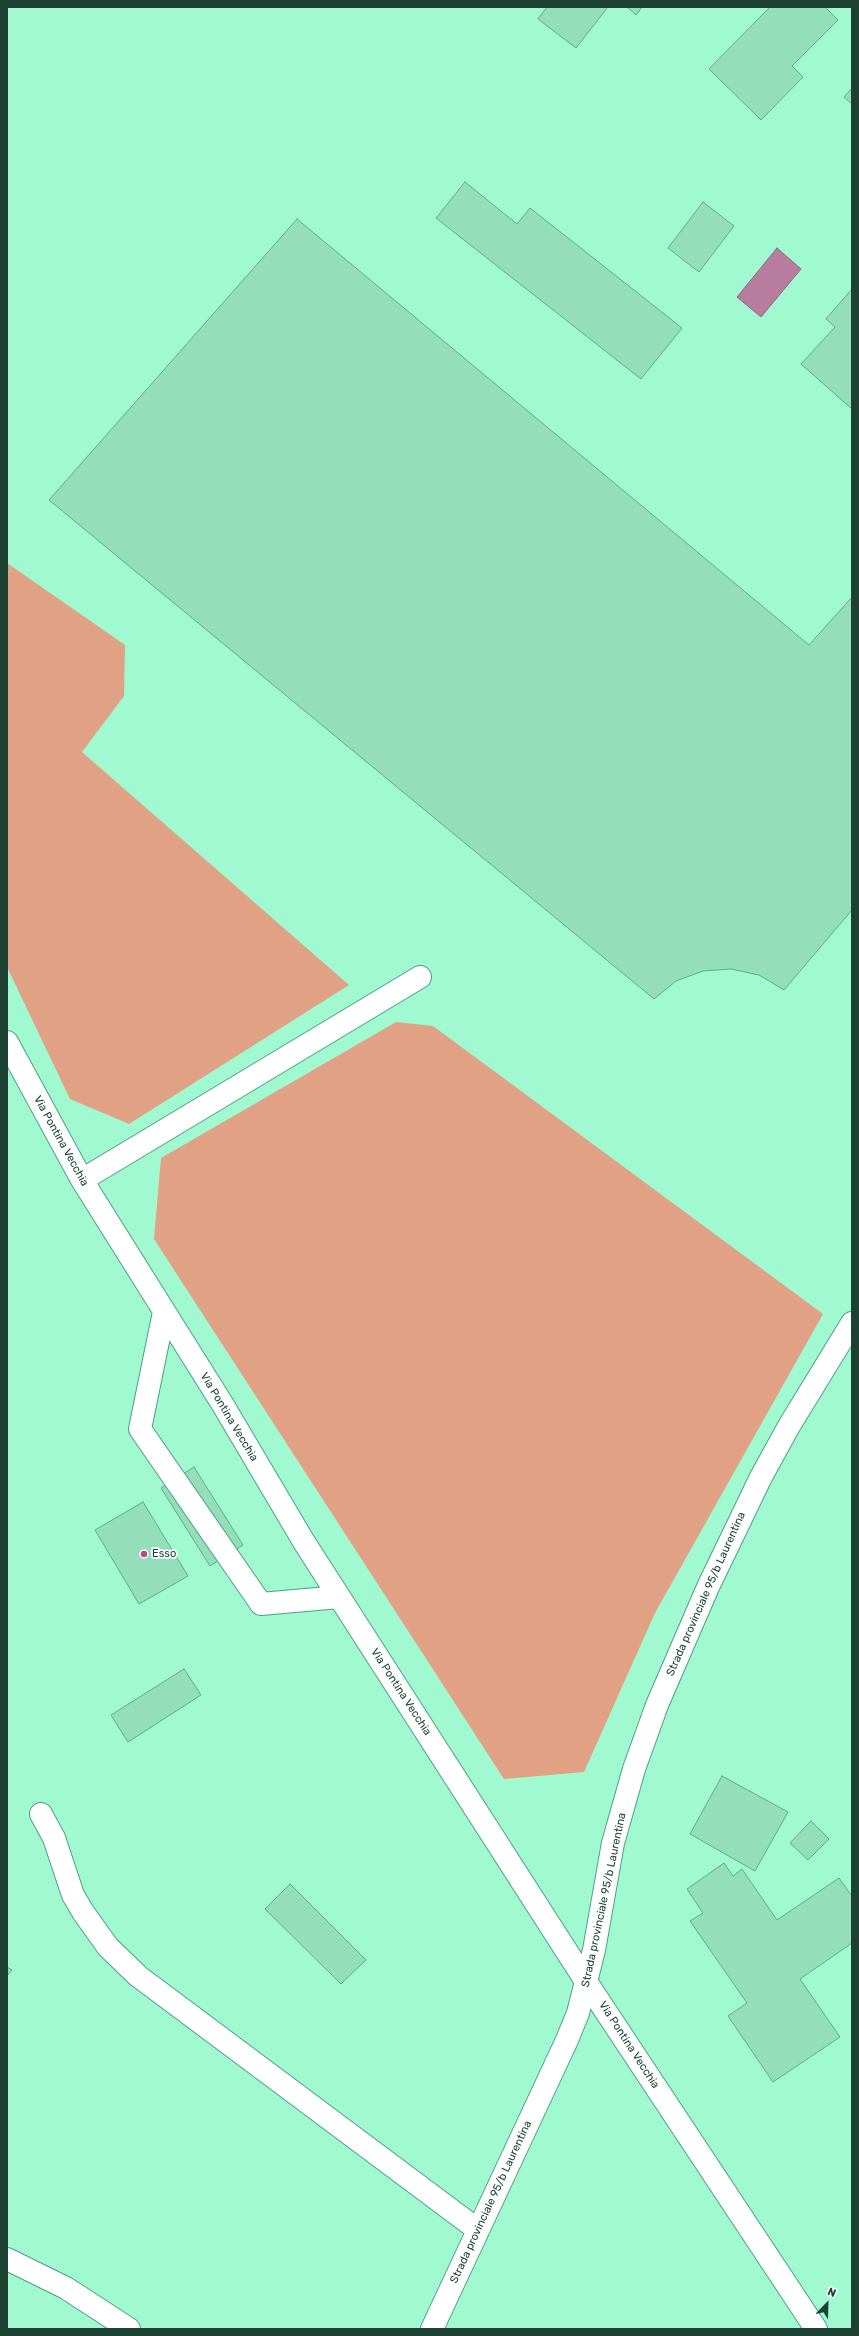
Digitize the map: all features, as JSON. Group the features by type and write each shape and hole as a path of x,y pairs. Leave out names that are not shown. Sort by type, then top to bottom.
{"main road":[{"path":"82,1180 420,977"},
{"name":"Via Pontina Vecchia","path":"7,1042 82,1180 339,1597 588,1983 816,2329"},
{"path":"164,1312 140,1429 261,1604 339,1597"},
{"name":"Strada provinciale 95/b Laurentina","path":"432,2329 567,2040 588,1983 613,1843 634,1769 657,1705 711,1580 761,1477 788,1426 852,1323"},
{"path":"41,1814 54,1838 74,1895 83,1912 108,1947 138,1976 478,2230"},
{"path":"7,2258 66,2288 129,2329"}],"shaded area":[{"path":"777,248 801,269 761,317 737,297"},
{"path":"7,563 125,645 124,696 82,752 349,985 129,1124 70,1099 7,967"},
{"path":"396,1022 433,1026 823,1314 655,1613 584,1772 504,1779 154,1239 161,1158"}],"building":[{"path":"547,7 608,7 576,48 538,19"},
{"path":"627,7 642,7 636,15"},
{"path":"770,7 825,7 838,20 792,66 803,77 761,120 709,69"},
{"path":"852,88 852,104 844,97"},
{"path":"465,182 517,224 530,208 682,328 641,379 436,218"},
{"path":"703,202 734,226 699,272 668,248"},
{"path":"297,219 809,645 852,597 852,910 784,990 759,975 731,969 703,971 676,981 654,999 49,500"},
{"path":"852,289 852,409 801,364 835,327 826,319"},
{"path":"194,1467 243,1545 210,1566 161,1488"},
{"path":"143,1502 188,1576 139,1604 95,1530"},
{"path":"184,1669 201,1695 128,1742 111,1715"},
{"path":"722,1776 788,1812 755,1871 690,1834"},
{"path":"811,1821 829,1839 808,1860 790,1843"},
{"path":"724,1863 733,1876 742,1869 777,1920 839,1878 852,1896 852,1943 800,1979 840,2037 773,2082 728,2016 747,2003 690,1921 703,1913 687,1889"},
{"path":"290,1884 366,1960 341,1984 265,1909"},
{"path":"7,1967 12,1970 7,1976"}],"place":[{"name":"Esso","path":"144,1554"}]}
